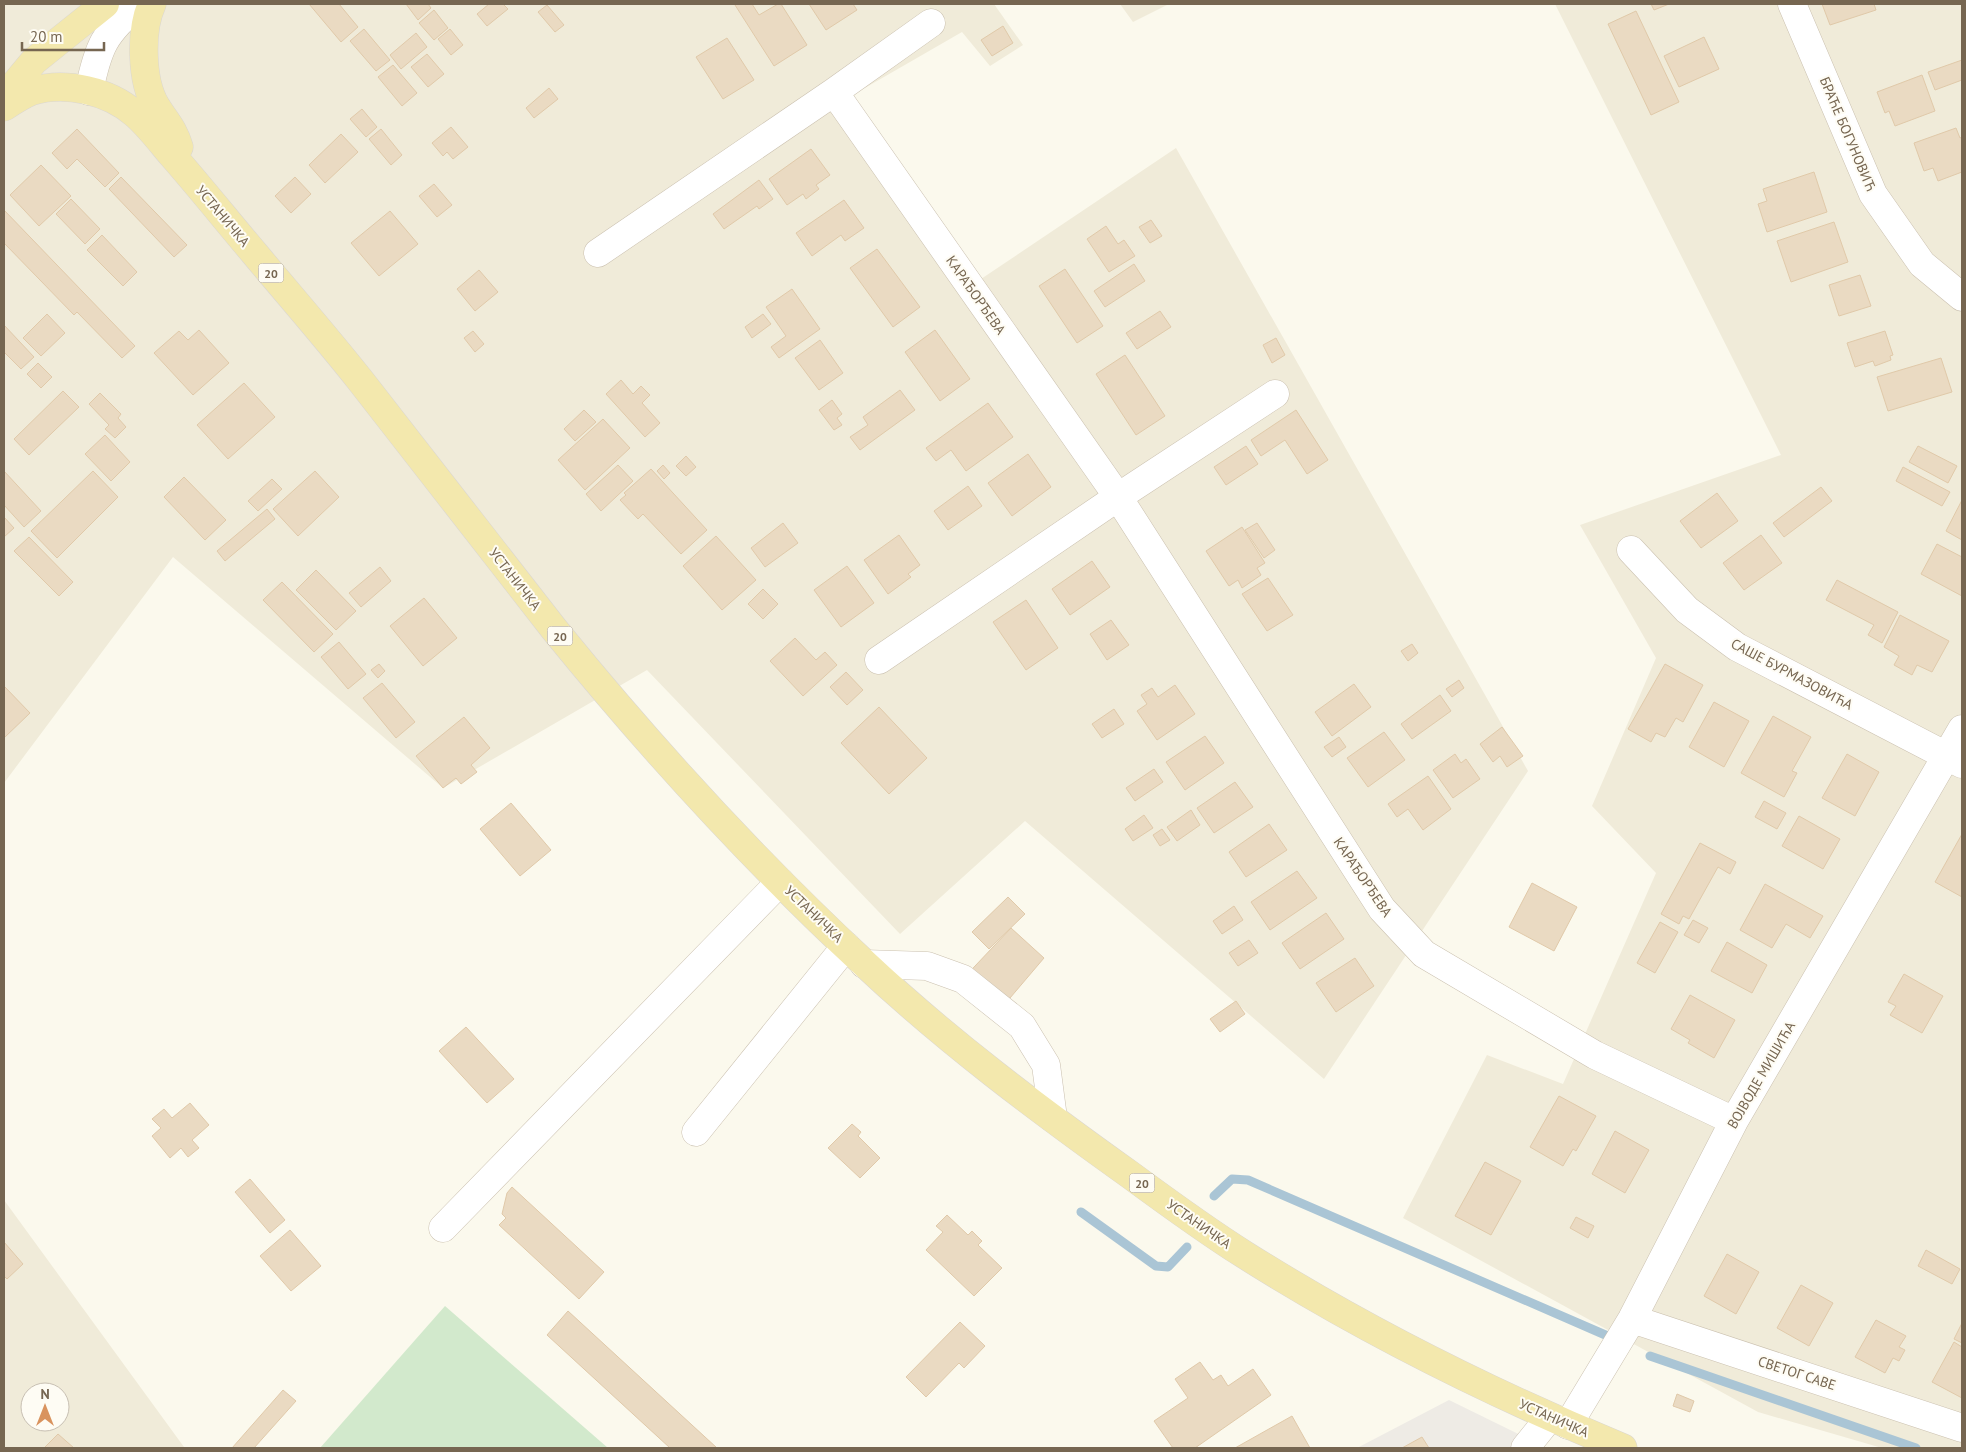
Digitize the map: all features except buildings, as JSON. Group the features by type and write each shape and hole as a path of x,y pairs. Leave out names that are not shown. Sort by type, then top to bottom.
{"main road":[{"path":"4,97 34,61 105,4"},
{"path":"152,4 146,28 144,52 147,82 155,105 175,132 185,170"},
{"name":"20","path":"4,107 17,98 34,91 54,88 89,91 108,97 134,113 185,170"},
{"name":"УСТАНИЧКА","path":"185,170 356,376 560,636 667,760 780,882 855,955 936,1027 1101,1154 1239,1252 1290,1283 1433,1360 1559,1421 1623,1448"}],"street":[{"path":"89,91 100,47 118,21 139,4"},
{"name":"БРАЋЕ БОГУНОВИЋ","path":"1792,4 1873,194 1922,264 1962,297"},
{"path":"598,253 834,92 931,23"},
{"name":"КАРАЂОРЂЕВА","path":"834,92 1118,497 1382,909 1424,954 1595,1056 1734,1121"},
{"path":"879,660 1118,497 1275,394"},
{"name":"САШЕ БУРМАЗОВИЋА","path":"1631,550 1687,610 1737,647 1954,760"},
{"name":"ВОЈВОДЕ МИШИЋА","path":"1525,1448 1559,1421 1632,1319 1734,1121 1954,760 1962,729"},
{"path":"443,1228 780,882"},
{"path":"696,1132 855,955 927,966 963,979 1022,1026 1046,1066 1053,1118"},
{"name":"СВЕТОГ САВЕ","path":"1632,1319 1962,1428"}],"shaded area":[{"path":"4,4 994,4 1023,45 990,66 962,32 851,96 981,279 1176,148 1528,771 1324,1079 1025,821 900,934 647,670 443,788 173,557 4,783"},
{"path":"1120,4 1169,4 1133,22"},
{"path":"1555,4 1962,4 1962,1448 1882,1448 1758,1412 1403,1218 1487,1055 1563,1084 1656,873 1592,806 1656,658 1580,525 1781,455"},
{"path":"4,1200 184,1447 4,1448"},
{"path":"1449,1400 1547,1448 1357,1448"}],"green space":[{"path":"445,1306 608,1448 320,1448"}],"waterway":[{"path":"1214,1196 1232,1179 1248,1180 1610,1337"},
{"path":"1081,1212 1156,1266 1168,1267 1187,1247"},
{"path":"1650,1356 1916,1448"}]}
